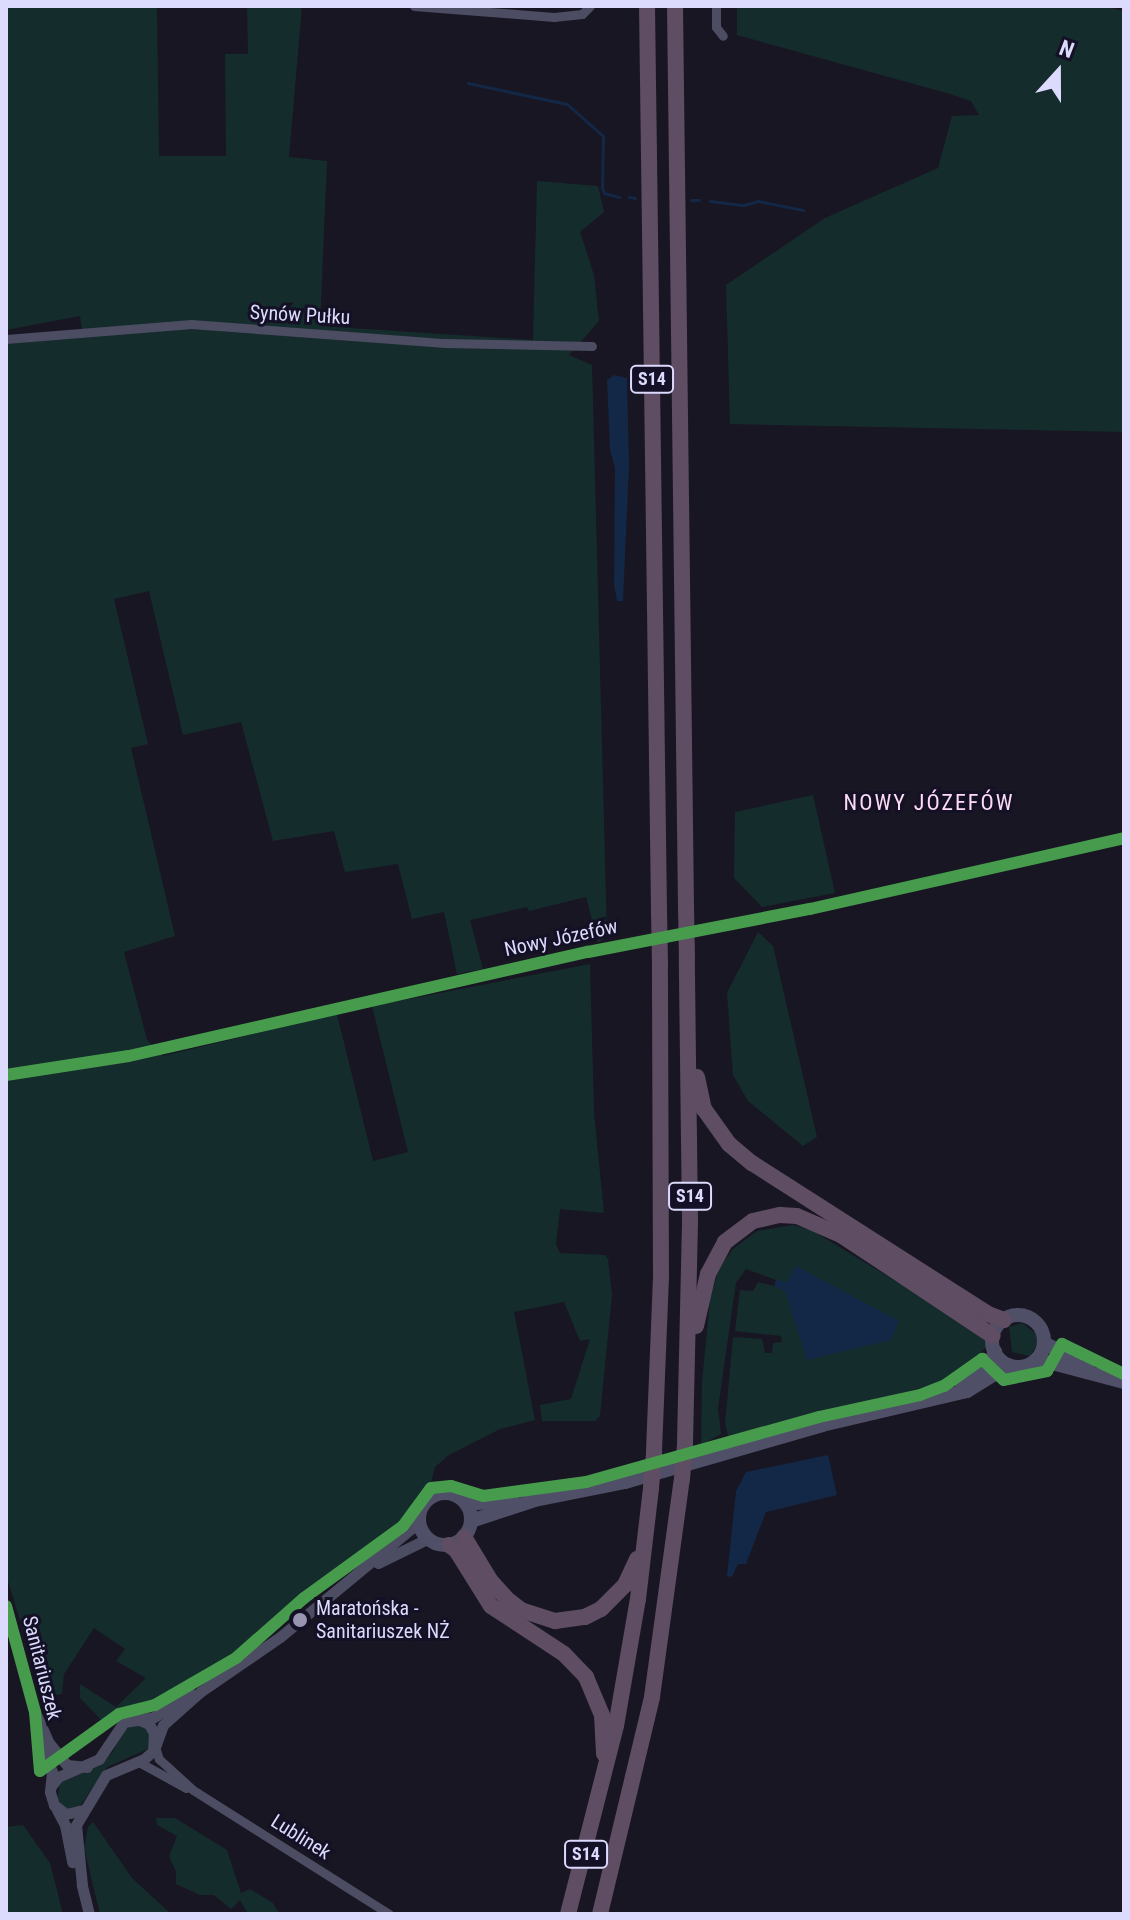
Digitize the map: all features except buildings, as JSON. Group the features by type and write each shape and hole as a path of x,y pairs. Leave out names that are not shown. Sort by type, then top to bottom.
{"highway":[{"name":"S14","path":"568,1914 601,1793 629,1660 654,1451 662,1231 647,6"},
{"name":"S14","path":"600,1914 629,1803 657,1672 682,1479 689,1359 689,1033 675,6"},
{"path":"689,1033 704,1109 729,1144 783,1184 988,1314 1004,1320"},
{"path":"689,1359 715,1256 737,1230 753,1221 780,1215 797,1216 841,1235 994,1344"},
{"path":"468,1529 490,1580 507,1599 521,1610 555,1621 585,1617 614,1598 632,1573 646,1535"},
{"path":"449,1545 456,1550 491,1606 564,1654 586,1677 602,1715 601,1793"}],"main road":[{"path":"535,1500 468,1529 449,1545 427,1539 419,1522 420,1509 433,1496 447,1493 466,1504 535,1500 625,1482 822,1425 949,1395 973,1388 1009,1365 1025,1366 1037,1359 1044,1343 1041,1328 1028,1317 1004,1320 988,1366 949,1395"},
{"path":"1037,1359 1124,1382 1044,1343"},
{"path":"994,1344 1009,1365"},
{"path":"466,1504 468,1529"}],"street":[{"path":"414,6 554,17 582,14 590,6"},
{"path":"716,6 716,27 723,36"},
{"name":"Synów Pułku","path":"6,339 191,324 445,343 592,346"},
{"name":"Nowy Józefów","path":"6,1075 129,1056 588,952 810,909 1124,838"},
{"path":"52,1785 62,1775 87,1767 99,1759 121,1724 154,1717 200,1692 259,1653 419,1522"},
{"path":"356,1575 427,1539"},
{"name":"Sanitariuszek","path":"6,1606 12,1649 35,1712 59,1758 71,1766 87,1767"},
{"path":"89,1914 75,1829 106,1775 148,1756 163,1725 200,1692"},
{"name":"Sanitariuszek","path":"35,1712 41,1745 52,1772 54,1805"},
{"path":"137,1719 152,1728 155,1747"},
{"name":"Lublinek","path":"155,1747 159,1759 193,1790"},
{"name":"Lublinek","path":"137,1761 193,1790 389,1914"},
{"path":"54,1805 66,1814 85,1810"},
{"path":"54,1805 64,1822 71,1857 82,1885"}],"green space":[{"path":"6,6 157,6 159,156 226,156 225,54 248,54 247,6 302,6 289,157 327,161 320,326 533,340 537,181 598,186 604,212 580,232 594,275 599,321 569,355 592,365 607,936 598,943 586,897 529,911 527,907 470,920 483,969 457,974 444,912 412,919 398,864 345,872 334,831 273,841 241,722 183,735 149,591 114,599 148,744 131,748 175,936 124,952 147,1040 163,1056 337,1014 373,1161 408,1152 372,1006 590,964 594,1112 604,1213 560,1209 556,1244 560,1253 605,1255 608,1259 612,1295 600,1416 595,1421 542,1421 540,1405 571,1399 590,1339 580,1341 564,1302 514,1312 535,1420 500,1429 449,1455 435,1467 430,1486 398,1528 301,1597 231,1659 167,1696 146,1706 125,1709 104,1723 80,1698 80,1684 116,1707 146,1678 116,1661 125,1649 94,1628 64,1674 62,1694 44,1697 6,1575 6,344 83,337 80,316 6,330"},
{"path":"737,6 1104,6 1124,11 1124,432 730,424 726,285 825,218 938,168 952,116 979,115 971,101 950,94 737,35"},
{"path":"813,795 835,893 762,907 734,878 735,812"},
{"path":"758,932 773,946 817,1137 803,1146 748,1101 733,1075 727,993"},
{"path":"793,1225 813,1231 981,1333 987,1346 975,1359 936,1384 729,1438 725,1424 733,1337 762,1339 765,1353 772,1353 773,1343 782,1342 781,1336 735,1331 740,1290 753,1291 758,1282 774,1286 776,1280 746,1269 736,1283 718,1408 721,1434 701,1445 702,1382 710,1300 719,1268 733,1249 757,1231"},
{"path":"1022,1323 1038,1335 1038,1343 1030,1356 1012,1352 1009,1327"},
{"path":"134,1724 146,1727 151,1736 148,1749 107,1767 80,1806 68,1809 57,1800 60,1783 101,1765 113,1752 121,1733"},
{"path":"156,1818 175,1818 227,1850 241,1893 250,1889 273,1903 279,1914 248,1914 240,1900 231,1909 214,1895 200,1895 176,1884 176,1872 169,1856 177,1836 157,1825"},
{"path":"93,1822 132,1878 171,1914 100,1914 84,1848 88,1827"},
{"path":"23,1825 50,1863 63,1914 6,1914 6,1827"}],"water":[{"path":"614,375 627,378 629,466 623,601 617,601 614,585 615,468 610,450 607,380"},
{"path":"796,1266 899,1321 891,1340 807,1360 785,1291 774,1286 776,1280 787,1282"},
{"path":"828,1455 837,1495 766,1512 746,1564 738,1564 732,1577 727,1576 736,1491 746,1472"}],"waterway":[{"path":"468,83 567,104 603,136 602,188 604,193 619,197"},
{"path":"629,197 635,198"},
{"path":"691,200 699,200"},
{"path":"710,201 744,205 758,201 803,210"}],"cycle path":[{"path":"6,1075 129,1056 588,952 810,909 1124,838"},
{"path":"6,1606 35,1712 40,1771 119,1714 155,1705 236,1658 304,1598 403,1526 431,1488 451,1486 483,1496 586,1482 819,1417 920,1395 944,1386 982,1359 1004,1380 1047,1371 1062,1344 1124,1374"}],"place":[{"name":"Maratońska - Sanitariuszek NŻ","path":"300,1620"}],"district":[{"name":"NOWY JÓZEFÓW","path":"929,803"}]}
